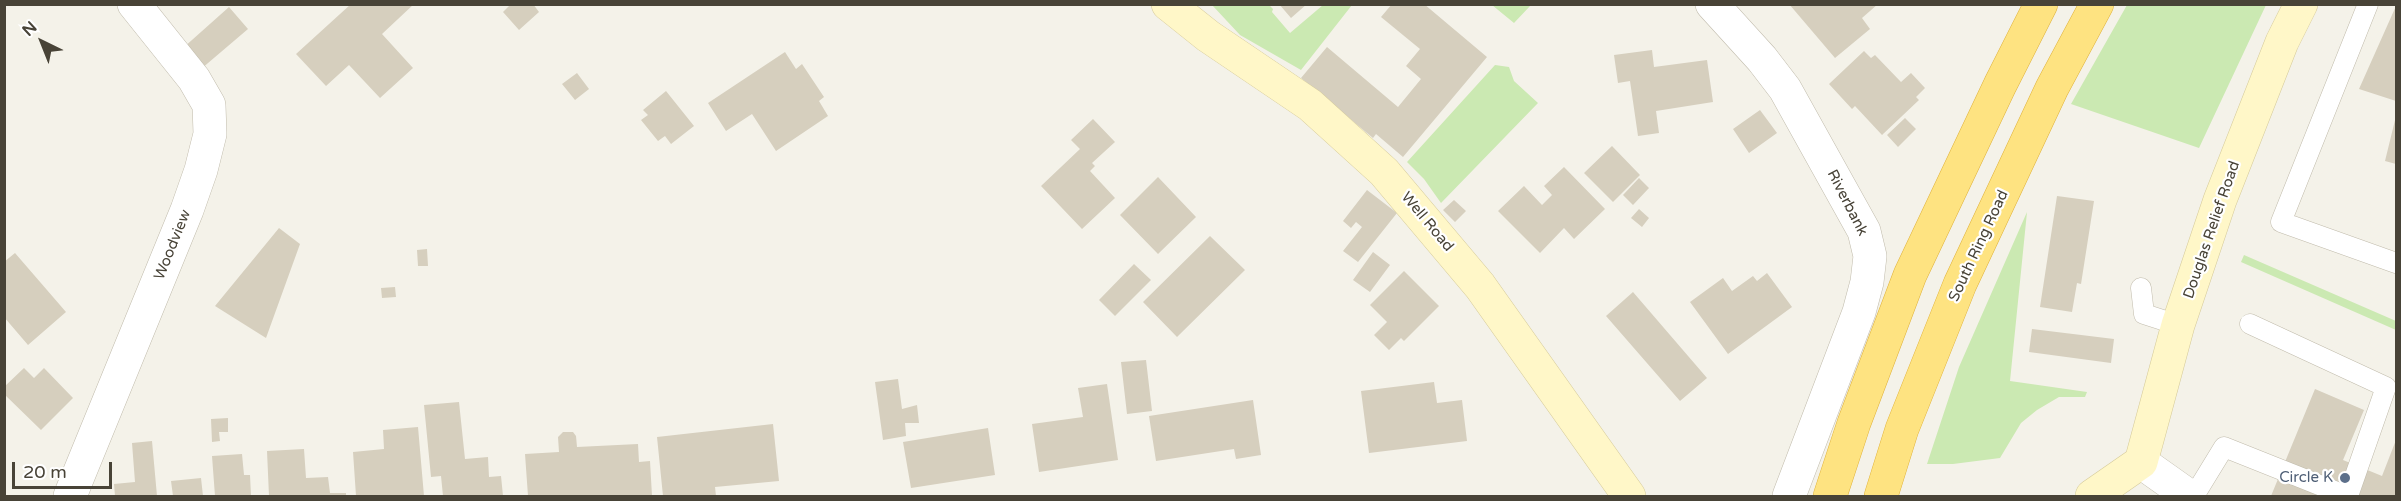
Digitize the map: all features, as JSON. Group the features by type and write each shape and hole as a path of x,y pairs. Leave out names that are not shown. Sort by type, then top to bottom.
{"highway":[{"path":"1830,496 1854,423 1910,275 2041,4"},
{"name":"South Ring Road","path":"1881,496 1902,429 1960,284 2052,88 2097,4"}],"main road":[{"name":"Well Road","path":"1168,4 1208,36 1310,105 1384,172 1480,286 1629,496"},
{"name":"Douglas Relief Road","path":"2141,462 2178,325 2220,200 2282,42 2301,4"},
{"path":"2092,496 2141,462"}],"street":[{"name":"Woodview","path":"70,496 187,210 201,170 210,134 209,105 194,79 134,4"},
{"name":"Riverbank","path":"1713,4 1762,59 1785,89 1864,231 1870,256 1867,282 1859,312 1789,496"},
{"path":"2141,462 2192,496"}],"lane":[{"path":"2368,4 2281,222 2397,263"},
{"path":"2141,288 2144,314 2178,325"},
{"path":"2192,496 2224,447 2347,496 2386,387 2250,324"}],"green space":[{"path":"1492,4 1531,5 1514,23"},
{"path":"1212,5 1269,5 1273,9 1272,12 1290,33 1323,5 1352,5 1301,70 1240,35"},
{"path":"2127,5 2266,5 2199,148 2071,104"},
{"path":"1495,65 1509,67 1514,81 1538,103 1441,203 1424,179 1407,162"},
{"path":"2027,212 2010,381 2087,392 2085,397 2059,397 2037,410 2021,423 2000,458 1953,464 1927,464 1959,367"},
{"path":"2244,255 2396,321 2396,330 2241,262"}],"building":[{"path":"351,4 414,4 382,34 413,68 380,98 349,65 326,86 296,54"},
{"path":"511,4 533,4 539,12 519,30 503,12"},
{"path":"1279,4 1307,4 1291,18"},
{"path":"1392,4 1424,4 1487,57 1403,157 1376,134 1373,138 1301,78 1327,47 1398,107 1421,79 1406,66 1420,49 1381,17"},
{"path":"1789,4 1878,4 1862,18 1870,29 1835,58"},
{"path":"2396,6 2396,101 2359,89"},
{"path":"229,7 248,29 201,69 183,48"},
{"path":"1652,50 1654,67 1707,60 1713,102 1656,111 1659,133 1638,136 1630,81 1618,83 1614,55"},
{"path":"1864,51 1871,58 1875,55 1901,82 1911,73 1925,88 1916,97 1919,100 1882,135 1855,106 1852,109 1829,84"},
{"path":"785,52 796,69 802,64 824,97 819,101 828,116 776,151 752,114 726,131 708,103"},
{"path":"577,73 589,89 575,100 562,84"},
{"path":"666,91 694,126 671,144 665,136 658,141 641,120 648,115 643,110"},
{"path":"1760,110 1777,133 1749,153 1733,129"},
{"path":"2396,116 2396,164 2385,161"},
{"path":"1905,118 1916,129 1898,147 1887,135"},
{"path":"1093,119 1115,142 1092,163 1095,166 1090,171 1115,198 1082,229 1041,186 1080,149 1071,140"},
{"path":"1612,146 1640,175 1613,202 1584,173"},
{"path":"1564,167 1605,209 1574,239 1564,228 1540,253 1498,211 1524,186 1542,205 1552,195 1544,186"},
{"path":"1158,177 1196,217 1158,254 1120,215"},
{"path":"1639,178 1649,188 1633,205 1623,195"},
{"path":"1367,190 1397,213 1358,262 1343,251 1362,227 1356,222 1351,228 1343,221"},
{"path":"2057,196 2094,201 2081,284 2077,283 2072,312 2040,307"},
{"path":"1454,200 1466,211 1455,222 1443,210"},
{"path":"1639,209 1649,218 1642,227 1631,218"},
{"path":"279,228 300,244 266,338 215,306"},
{"path":"1210,236 1245,270 1177,337 1143,302"},
{"path":"427,249 428,266 418,266 417,250"},
{"path":"1373,252 1390,265 1370,292 1353,280"},
{"path":"15,253 66,312 28,345 4,317 4,262"},
{"path":"1134,264 1151,280 1115,316 1099,300"},
{"path":"1404,271 1439,306 1404,341 1401,338 1389,350 1374,335 1387,322 1370,305"},
{"path":"1767,273 1792,307 1728,354 1690,302 1723,278 1732,291 1753,276 1757,281"},
{"path":"395,287 396,297 382,298 381,288"},
{"path":"1633,292 1707,378 1680,401 1606,316"},
{"path":"2032,329 2114,339 2111,363 2029,352"},
{"path":"1146,360 1152,411 1127,414 1121,362"},
{"path":"24,368 34,378 44,368 73,398 41,430 4,394 4,387"},
{"path":"898,379 902,409 917,405 919,423 905,423 906,436 883,440 875,382"},
{"path":"1434,382 1437,403 1462,400 1467,441 1369,453 1361,391"},
{"path":"1107,384 1118,460 1039,472 1032,424 1083,417 1078,388"},
{"path":"2315,389 2364,410 2343,460 2382,476 2396,440 2396,496 2271,496"},
{"path":"1253,400 1261,455 1236,459 1234,449 1156,461 1149,416"},
{"path":"459,402 465,459 488,457 489,477 501,476 503,496 443,496 441,476 431,477 424,405"},
{"path":"228,418 228,432 219,432 220,441 212,442 211,419"},
{"path":"773,424 779,481 715,487 716,496 663,496 657,437"},
{"path":"418,427 424,496 356,496 353,452 384,449 383,430"},
{"path":"988,428 995,475 911,488 903,442"},
{"path":"563,432 573,432 576,436 577,447 638,444 639,462 650,461 652,496 528,496 525,454 559,452 558,437"},
{"path":"152,441 157,496 115,496 114,484 135,482 132,443"},
{"path":"304,449 306,478 328,477 330,493 346,493 346,496 269,496 267,451"},
{"path":"242,454 244,475 250,475 251,496 215,496 212,456"},
{"path":"201,478 203,496 173,496 171,481"}],"place":[{"name":"Circle K","path":"2345,478"}]}
